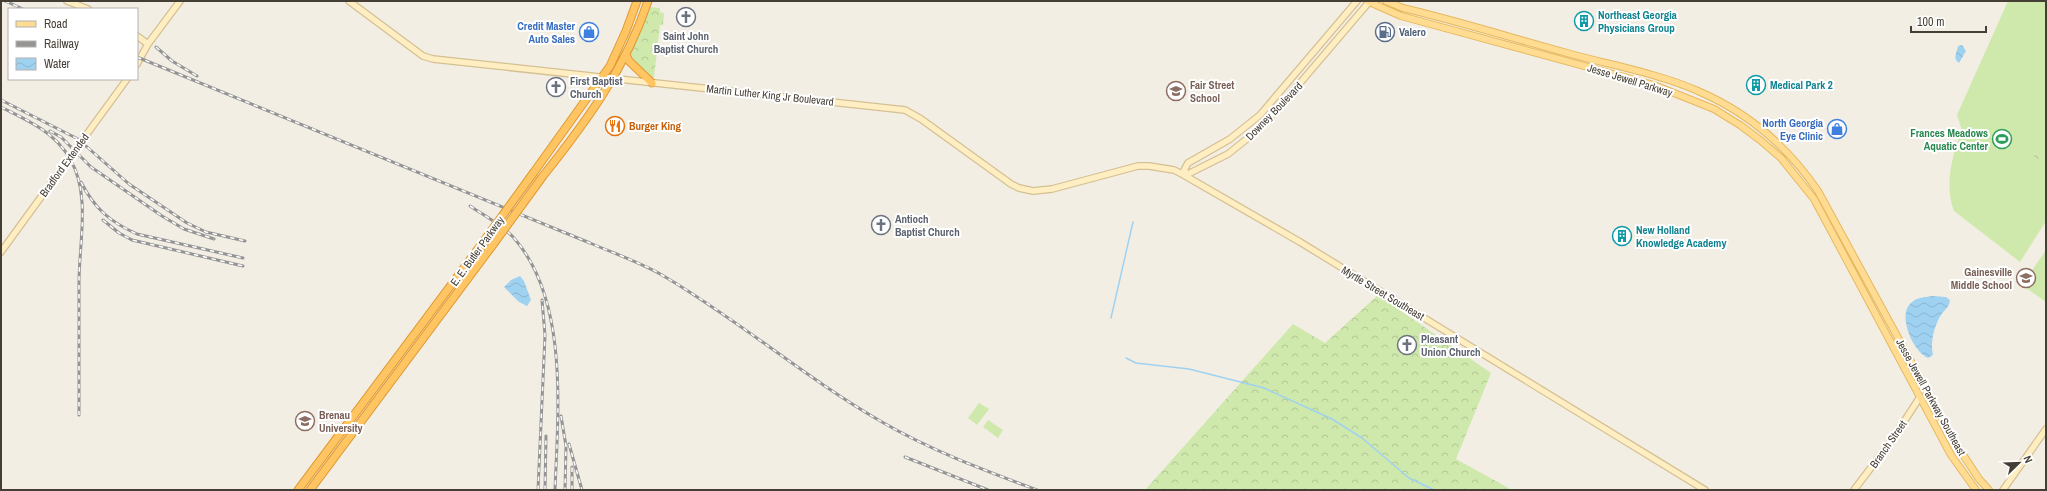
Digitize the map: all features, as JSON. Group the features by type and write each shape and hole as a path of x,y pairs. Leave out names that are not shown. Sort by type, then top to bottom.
{"highway":[{"name":"E. E. Butler Parkway","path":"298,490 581,109 612,63 637,1"},
{"name":"E. E. Butler Parkway","path":"310,490 584,123 615,78 648,1"},
{"path":"626,55 631,64 652,83"}],"main road":[{"path":"67,1 85,8"},
{"path":"138,62 148,44 180,1"},
{"name":"Martin Luther King Jr Boulevard","path":"349,1 423,56 454,62 905,110 921,118 1002,179 1026,190 1042,191 1052,189 1144,166 1174,170 1182,174"},
{"name":"Downey Boulevard","path":"1182,174 1188,163 1230,138 1260,115 1357,1"},
{"name":"Downey Boulevard","path":"1182,174 1190,173 1228,154 1254,134 1277,110 1369,1"},
{"name":"Jesse Jewell Parkway","path":"1369,1 1401,16 1654,85 1714,109 1740,125 1781,158 1814,199 1870,306"},
{"name":"Jesse Jewell Parkway","path":"1386,1 1403,8 1656,77 1698,91 1744,116 1768,134 1803,169 1833,216 1878,300"},
{"path":"1396,1 1403,8"},
{"path":"138,37 148,44"},
{"path":"138,52 141,57"},
{"name":"Bradford Extended","path":"1,252 126,80"},
{"name":"Myrtle Street Southeast","path":"1182,174 1300,242 1705,490"},
{"name":"Jesse Jewell Parkway Southeast","path":"1878,300 1956,444 1988,490"},
{"name":"Jesse Jewell Parkway Southeast","path":"1870,306 1951,455 1976,490"},
{"name":"Branch Street","path":"1854,490 1892,440 1920,397"},
{"path":"2003,490 2046,429"}],"green space":[{"name":"Frances Meadows Aquatic Center","path":"2008,1 2046,1 2046,221 2020,262 1954,211 1950,191 1950,170 1962,130 1957,115"},
{"path":"649,7 660,8 660,12 664,13 663,25 660,25 653,78 634,63 630,55"},
{"path":"2046,151 2046,162 2034,162 2034,155 2040,155"},
{"path":"2046,250 2046,302 2022,285"},
{"path":"1378,295 1491,373 1456,459 1512,490 1145,490 1293,324 1325,343"},
{"path":"979,403 989,409 977,425 968,418"},
{"path":"988,420 1003,430 998,438 983,427"}],"water":[{"path":"1962,45 1966,51 1959,63 1956,59 1956,55 1958,46"},
{"path":"520,276 524,281 531,300 527,306 519,302 504,287 511,280"},
{"path":"1933,296 1946,297 1950,300 1948,307 1936,324 1932,340 1933,355 1928,358 1922,354 1912,341 1908,332 1906,315 1907,308 1914,300"}],"waterway":[{"path":"1111,318 1133,222"},
{"path":"1126,358 1136,363 1189,369 1264,388 1332,419 1362,438 1409,478 1434,490"}],"railway":[{"path":"5,1 21,8"},
{"path":"156,47 172,61 197,76"},
{"path":"138,57 648,268 694,295 827,388 882,422 939,451 1037,490"},
{"path":"1,100 78,139 129,184 187,223 206,232 245,241"},
{"path":"1,107 40,128 57,141 70,159 80,188 82,219 79,267 79,415"},
{"path":"50,131 61,137 91,167 162,216 184,229 214,239"},
{"path":"81,182 97,207 111,219 137,234 243,258"},
{"path":"470,206 499,225 514,238 532,264 544,293 552,325 558,393 555,490"},
{"path":"103,220 119,233 132,240 243,266"},
{"path":"538,490 545,335 542,300"},
{"path":"561,416 566,446 565,490"},
{"path":"545,490 546,436"},
{"path":"569,444 582,490"},
{"path":"905,457 988,490"},
{"path":"572,467 572,490"}],"place":[{"name":"Saint John Baptist Church","path":"686,17"},
{"name":"Northeast Georgia Physicians Group","path":"1584,21"},
{"name":"Credit Master Auto Sales","path":"589,32"},
{"name":"Valero","path":"1385,32"},
{"name":"Medical Park 2","path":"1756,85"},
{"name":"First Baptist Church","path":"556,87"},
{"name":"Fair Street School","path":"1176,91"},
{"name":"Burger King","path":"615,126"},
{"name":"North Georgia Eye Clinic","path":"1837,129"},
{"name":"Frances Meadows Aquatic Center","path":"2002,139"},
{"name":"Antioch Baptist Church","path":"881,225"},
{"name":"New Holland Knowledge Academy","path":"1622,236"},
{"name":"Gainesville Middle School","path":"2026,278"},
{"name":"Pleasant Union Church","path":"1407,345"},
{"name":"Brenau University","path":"305,421"}]}
